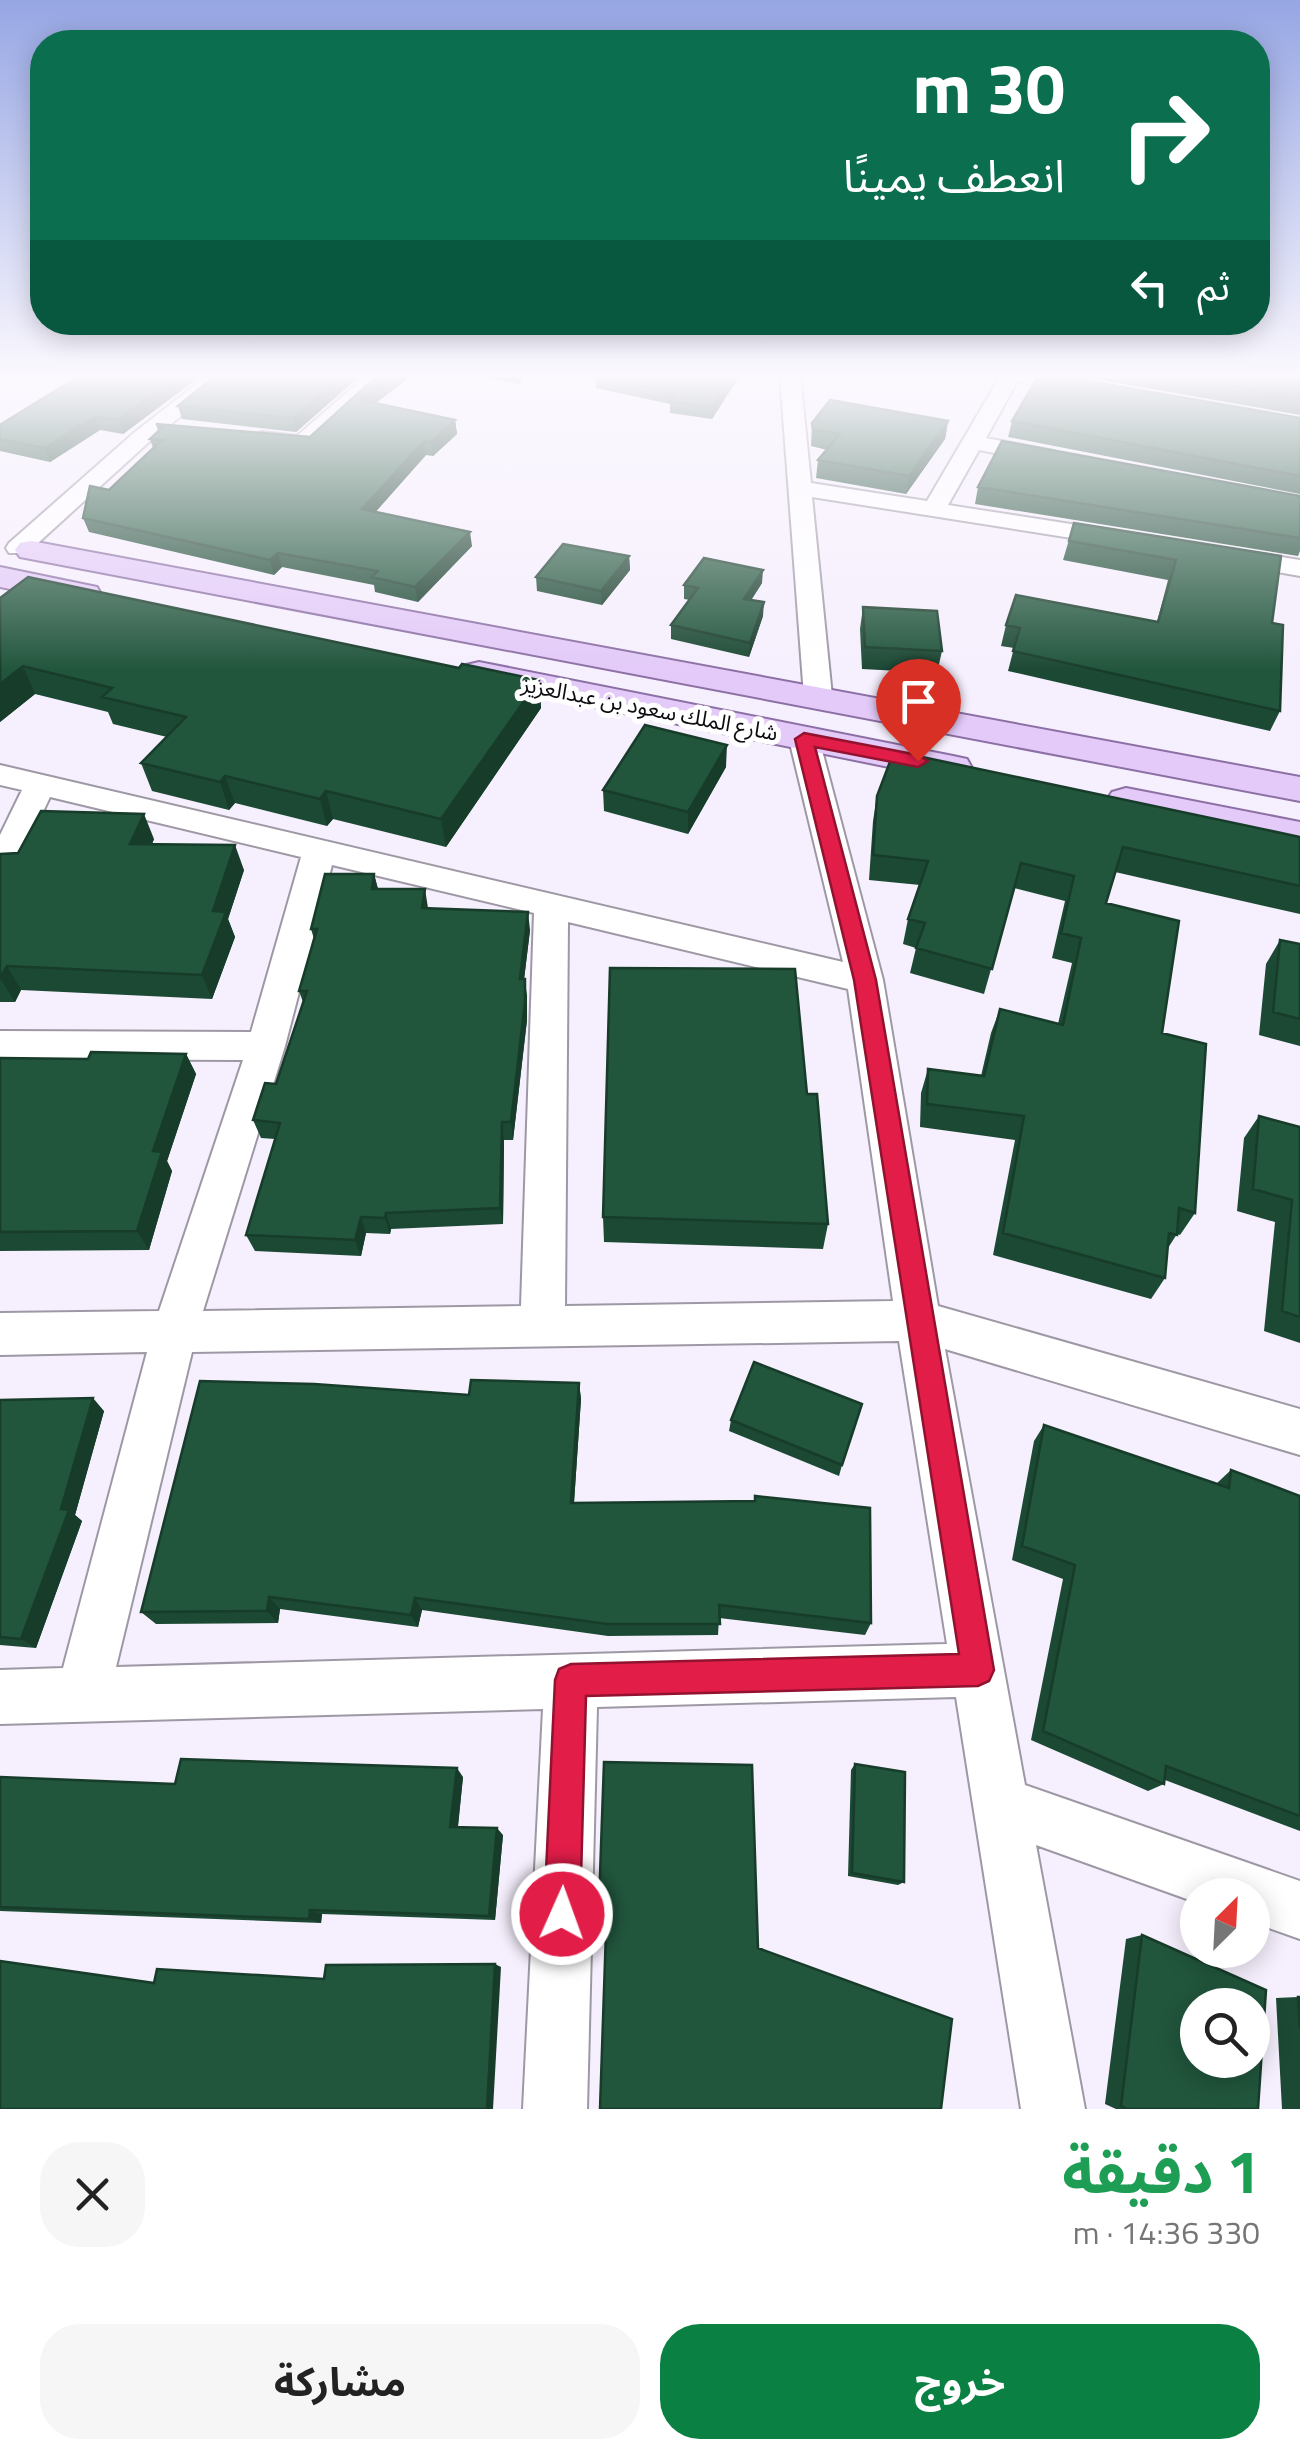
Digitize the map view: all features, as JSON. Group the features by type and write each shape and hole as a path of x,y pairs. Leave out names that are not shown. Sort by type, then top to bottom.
{"main road":[{"path":"8,570 200,617"},
{"name":"شارع الملك سعود بن عبدالعزيز","path":"8,570 818,696 1300,789"},
{"name":"شارع الملك سعود بن عبدالعزيز","path":"453,668 995,776"},
{"path":"1090,794 1300,835"}],"street":[{"path":"8,570 104,473"},
{"path":"797,473 818,696"},
{"path":"934,509 956,473"},
{"path":"798,488 1146,543"},
{"path":"1204,552 1300,568"},
{"path":"804,739 865,980 918,1322 1052,2109"},
{"path":"0,774 865,980"},
{"path":"3,858 40,784"},
{"path":"83,1694 174,1332 266,1046 319,850"},
{"path":"543,1326 551,906"},
{"path":"0,1045 266,1046"},
{"path":"0,1334 918,1322 1300,1432"},
{"path":"0,1696 978,1670"},
{"path":"555,2109 571,1680"},
{"path":"1000,1804 1300,1910"}],"building":[{"path":"127,473 394,473 362,509 470,532 415,587 372,577 378,571 278,553 270,560 83,518 90,486 109,490"},
{"path":"985,473 1178,473 1300,496 1300,538 978,487"},
{"path":"1074,523 1281,556 1272,623 1283,625 1280,711 1013,651 1020,628 1006,625 1016,595 1158,622 1176,560 1069,541"},
{"path":"563,544 629,556 601,591 536,577"},
{"path":"704,558 763,570 744,599 764,602 750,643 671,625 698,588 684,585"},
{"path":"28,577 459,668 462,664 539,680 441,819 326,791 320,799 225,776 220,782 141,763 186,717 102,697 112,688 23,666 0,684 0,598"},
{"path":"863,607 937,611 942,651 865,647"},
{"path":"645,725 727,745 688,812 603,790"},
{"path":"894,751 1300,837 1300,886 1123,847 1106,903 1179,921 1162,1033 1206,1044 1195,1213 1179,1208 1177,1235 1169,1233 1165,1278 1003,1233 1024,1116 927,1104 928,1069 984,1076 1000,1009 1063,1025 1081,938 1061,933 1074,876 1021,863 992,969 916,948 925,923 908,919 928,861 873,855 877,796"},
{"path":"41,811 144,814 130,844 235,845 213,911 226,912 202,975 7,966 0,978 0,854 18,853"},
{"path":"325,874 374,874 372,889 425,889 422,908 528,912 520,979 525,979 525,1002 511,1122 502,1122 500,1208 361,1217 355,1240 246,1235 280,1123 253,1120 265,1083 276,1084 307,991 299,991 317,929 311,929"},
{"path":"1280,940 1300,944 1300,1019 1273,1012"},
{"path":"610,968 795,969 807,1094 817,1094 828,1224 603,1217"},
{"path":"91,1052 186,1054 153,1151 162,1152 137,1231 0,1232 0,1058 88,1059"},
{"path":"1259,1116 1300,1127 1300,1317 1282,1311 1292,1200 1253,1189"},
{"path":"754,1362 862,1404 842,1465 731,1420"},
{"path":"471,1380 579,1383 571,1503 755,1501 755,1496 870,1508 871,1623 719,1605 720,1624 607,1624 415,1598 411,1615 269,1597 267,1611 141,1612 200,1381 469,1395"},
{"path":"93,1398 61,1509 69,1510 21,1639 0,1637 0,1400"},
{"path":"1044,1425 1229,1488 1231,1470 1300,1496 1300,1816 1166,1766 1164,1784 1043,1731 1075,1565 1022,1546"},
{"path":"181,1759 457,1768 450,1827 497,1828 489,1916 310,1910 309,1919 0,1907 0,1777 175,1784"},
{"path":"604,1762 752,1765 758,1948 952,2019 941,2109 600,2109 606,1931 598,1931"},
{"path":"855,1764 905,1772 904,1882 852,1873"},
{"path":"1142,1935 1180,1952 1180,1968 1216,1968 1261,1988 1180,1988 1180,2078 1260,2078 1258,2109 1121,2106"},
{"path":"0,1961 154,1983 157,1969 324,1979 326,1965 495,1964 487,2109 0,2109"}],"route":[{"path":"562,1914 571,1680 978,1670 865,980 804,739 918,761"}]}
